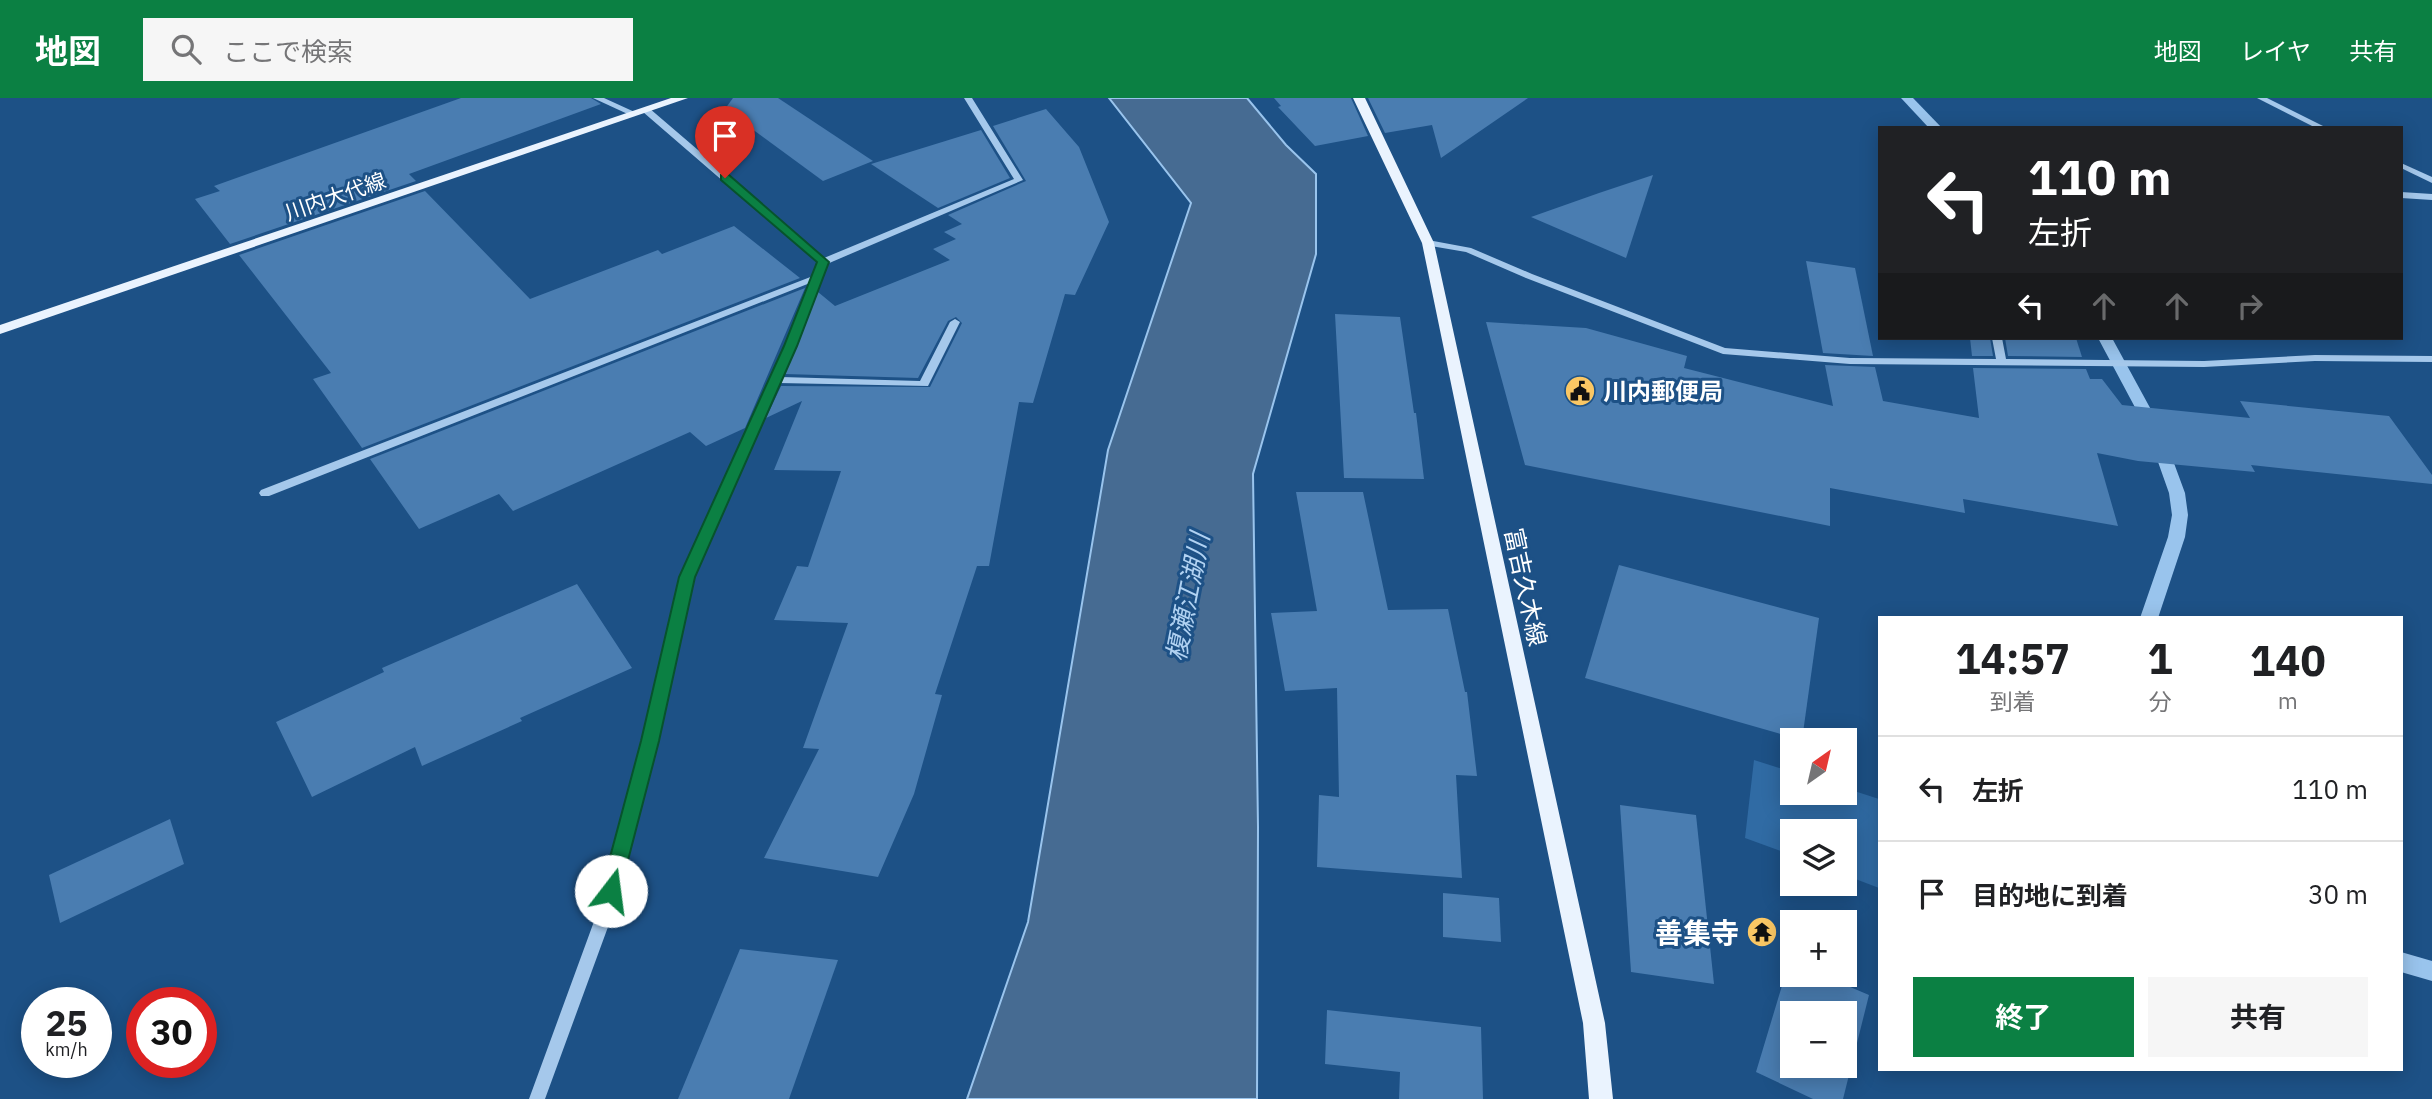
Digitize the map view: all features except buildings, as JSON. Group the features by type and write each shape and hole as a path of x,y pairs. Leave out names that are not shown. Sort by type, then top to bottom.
{"main road":[{"name":"川内大代線","path":"0,330 682,98"},
{"name":"富吉久木線","path":"1359,98 1428,243 1594,1023 1601,1099"}],"street":[{"path":"597,98 640,112 823,262"},
{"path":"537,1099 604,916 650,741 687,577 775,380 823,262 1019,180 968,98"},
{"path":"2261,98 2319,126"},
{"path":"2403,166 2432,180"},
{"path":"2403,195 2432,197"},
{"path":"1428,243 1468,250 1724,351 1850,361 2204,364 2315,358 2432,359"},
{"path":"265,493 818,277"},
{"path":"775,380 924,384 955,321"},
{"path":"1997,340 2001,361"}],"shaded area":[{"path":"1754,760 1780,768 1780,805 1857,805 1857,792 1878,799 1878,888 1857,880 1857,819 1780,819 1780,851 1745,838"}],"water":[{"name":"榎瀬江湖川","path":"1109,98 1247,98 1286,145 1316,174 1316,254 1253,474 1258,827 1257,1099 967,1099 1028,922 1108,450 1191,203"}],"waterway":[{"path":"1907,98 1934,126"},
{"path":"2106,340 2164,449 2177,493 2179,525 2150,616"},
{"path":"2403,963 2432,971"}],"place":[{"name":"川内郵便局","path":"1580,391"},
{"name":"善集寺","path":"1762,932"}],"route":[{"path":"611,891 650,741 687,577 790,346 823,262 725,178"}]}
